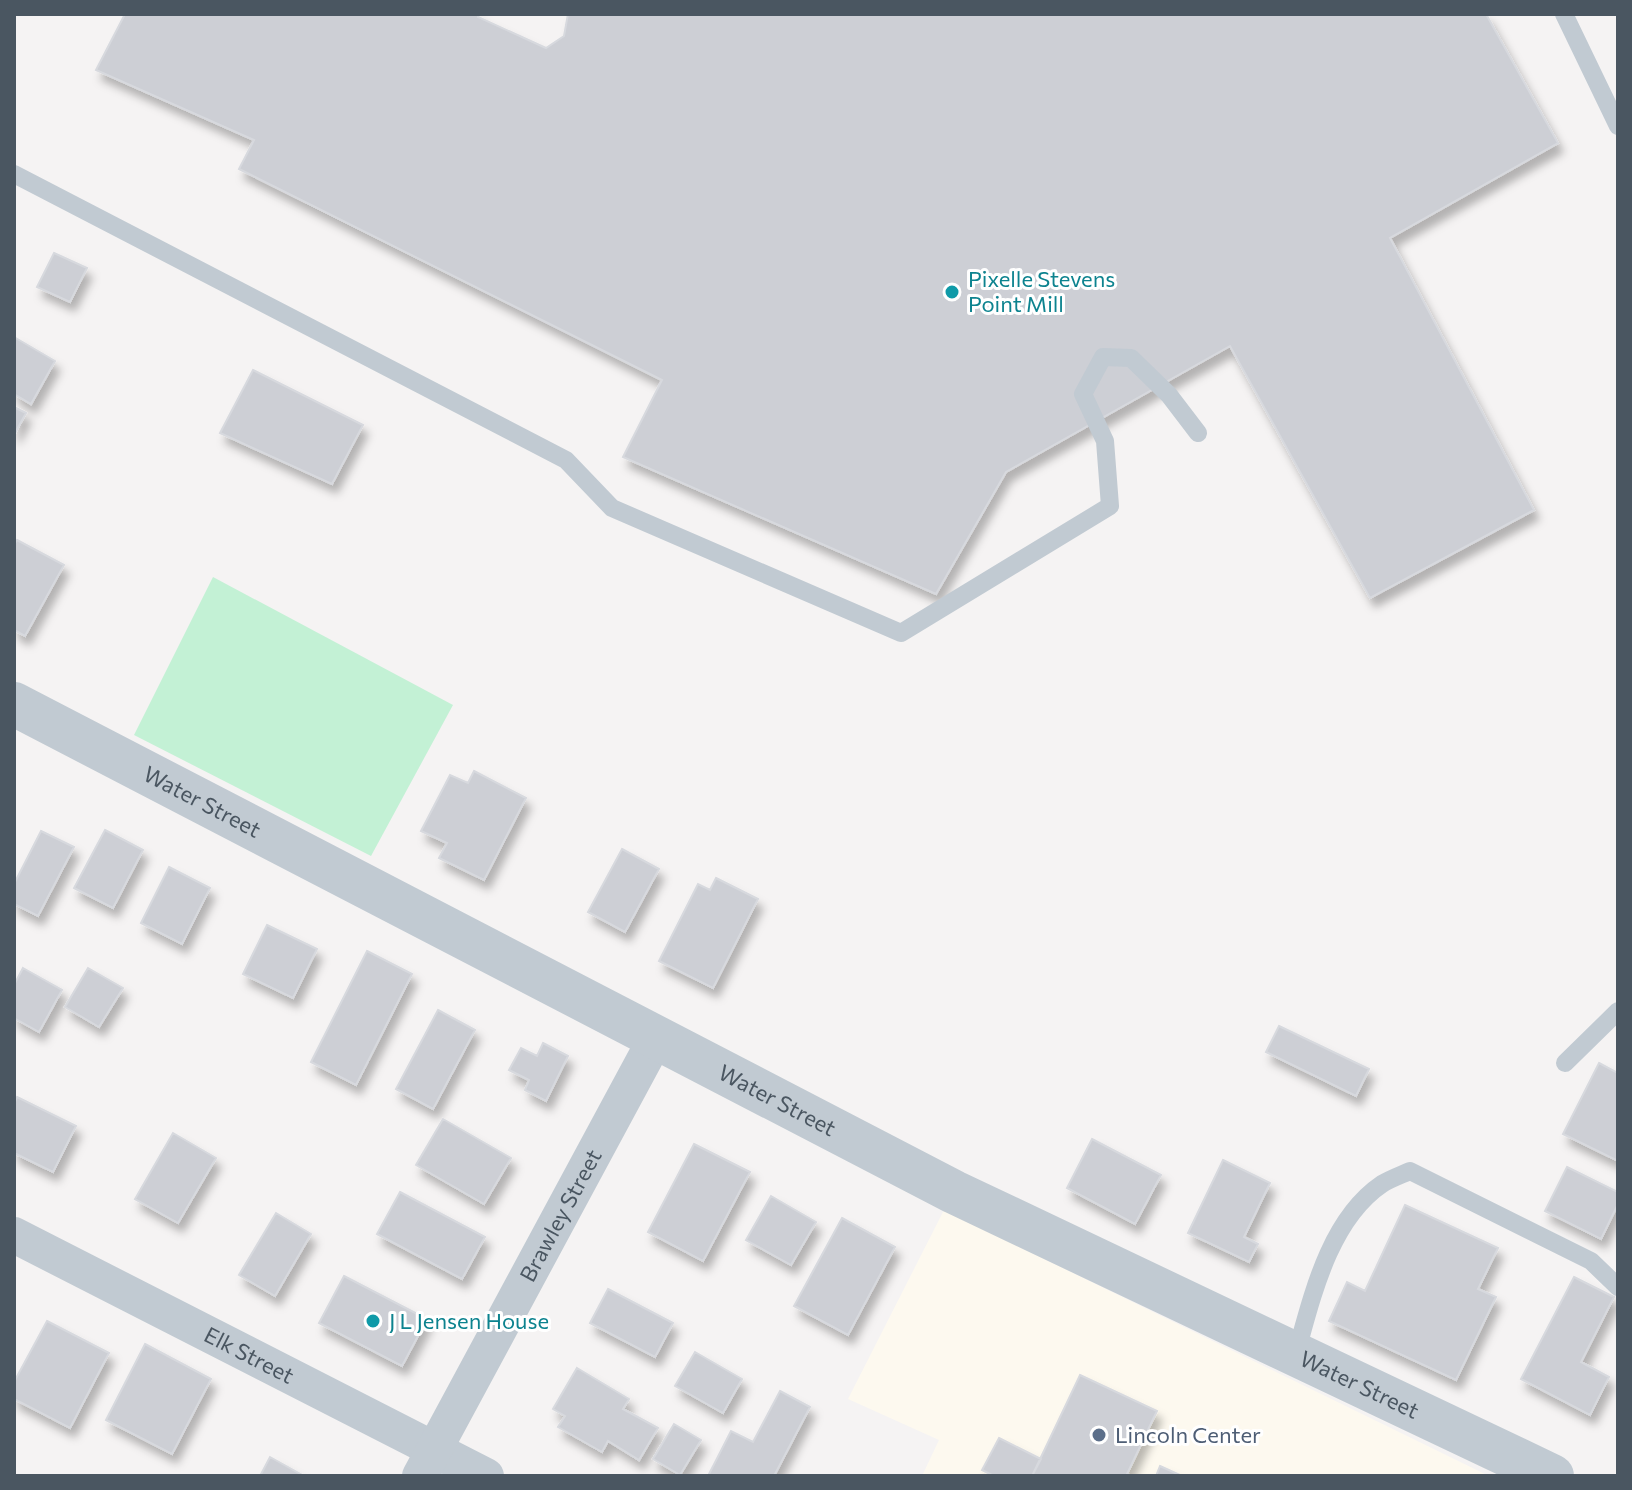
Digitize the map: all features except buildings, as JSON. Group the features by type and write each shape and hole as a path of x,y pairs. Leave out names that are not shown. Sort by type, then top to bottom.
{"street":[{"name":"Water Street","path":"14,704 954,1192 1552,1476"},
{"name":"Brawley Street","path":"427,1463 656,1038"},
{"name":"Elk Street","path":"14,1235 427,1463 486,1476"}],"lane":[{"path":"1564,14 1618,126"},
{"path":"14,174 566,460 612,508 901,633 1110,506 1105,441 1083,394 1103,357 1131,358 1169,395 1198,433"},
{"path":"1565,1063 1618,1011"},
{"path":"1296,1354 1315,1287 1342,1228 1363,1201 1382,1184 1410,1171 1591,1261 1618,1287"}],"shaded area":[{"path":"944,1210 1489,1476 922,1476 939,1440 848,1399"}],"green space":[{"path":"213,577 453,705 371,856 134,735"}],"place":[{"name":"Pixelle Stevens Point Mill","path":"952,292"},
{"name":"J L Jensen House","path":"373,1321"},
{"name":"Lincoln Center","path":"1099,1435"}]}
